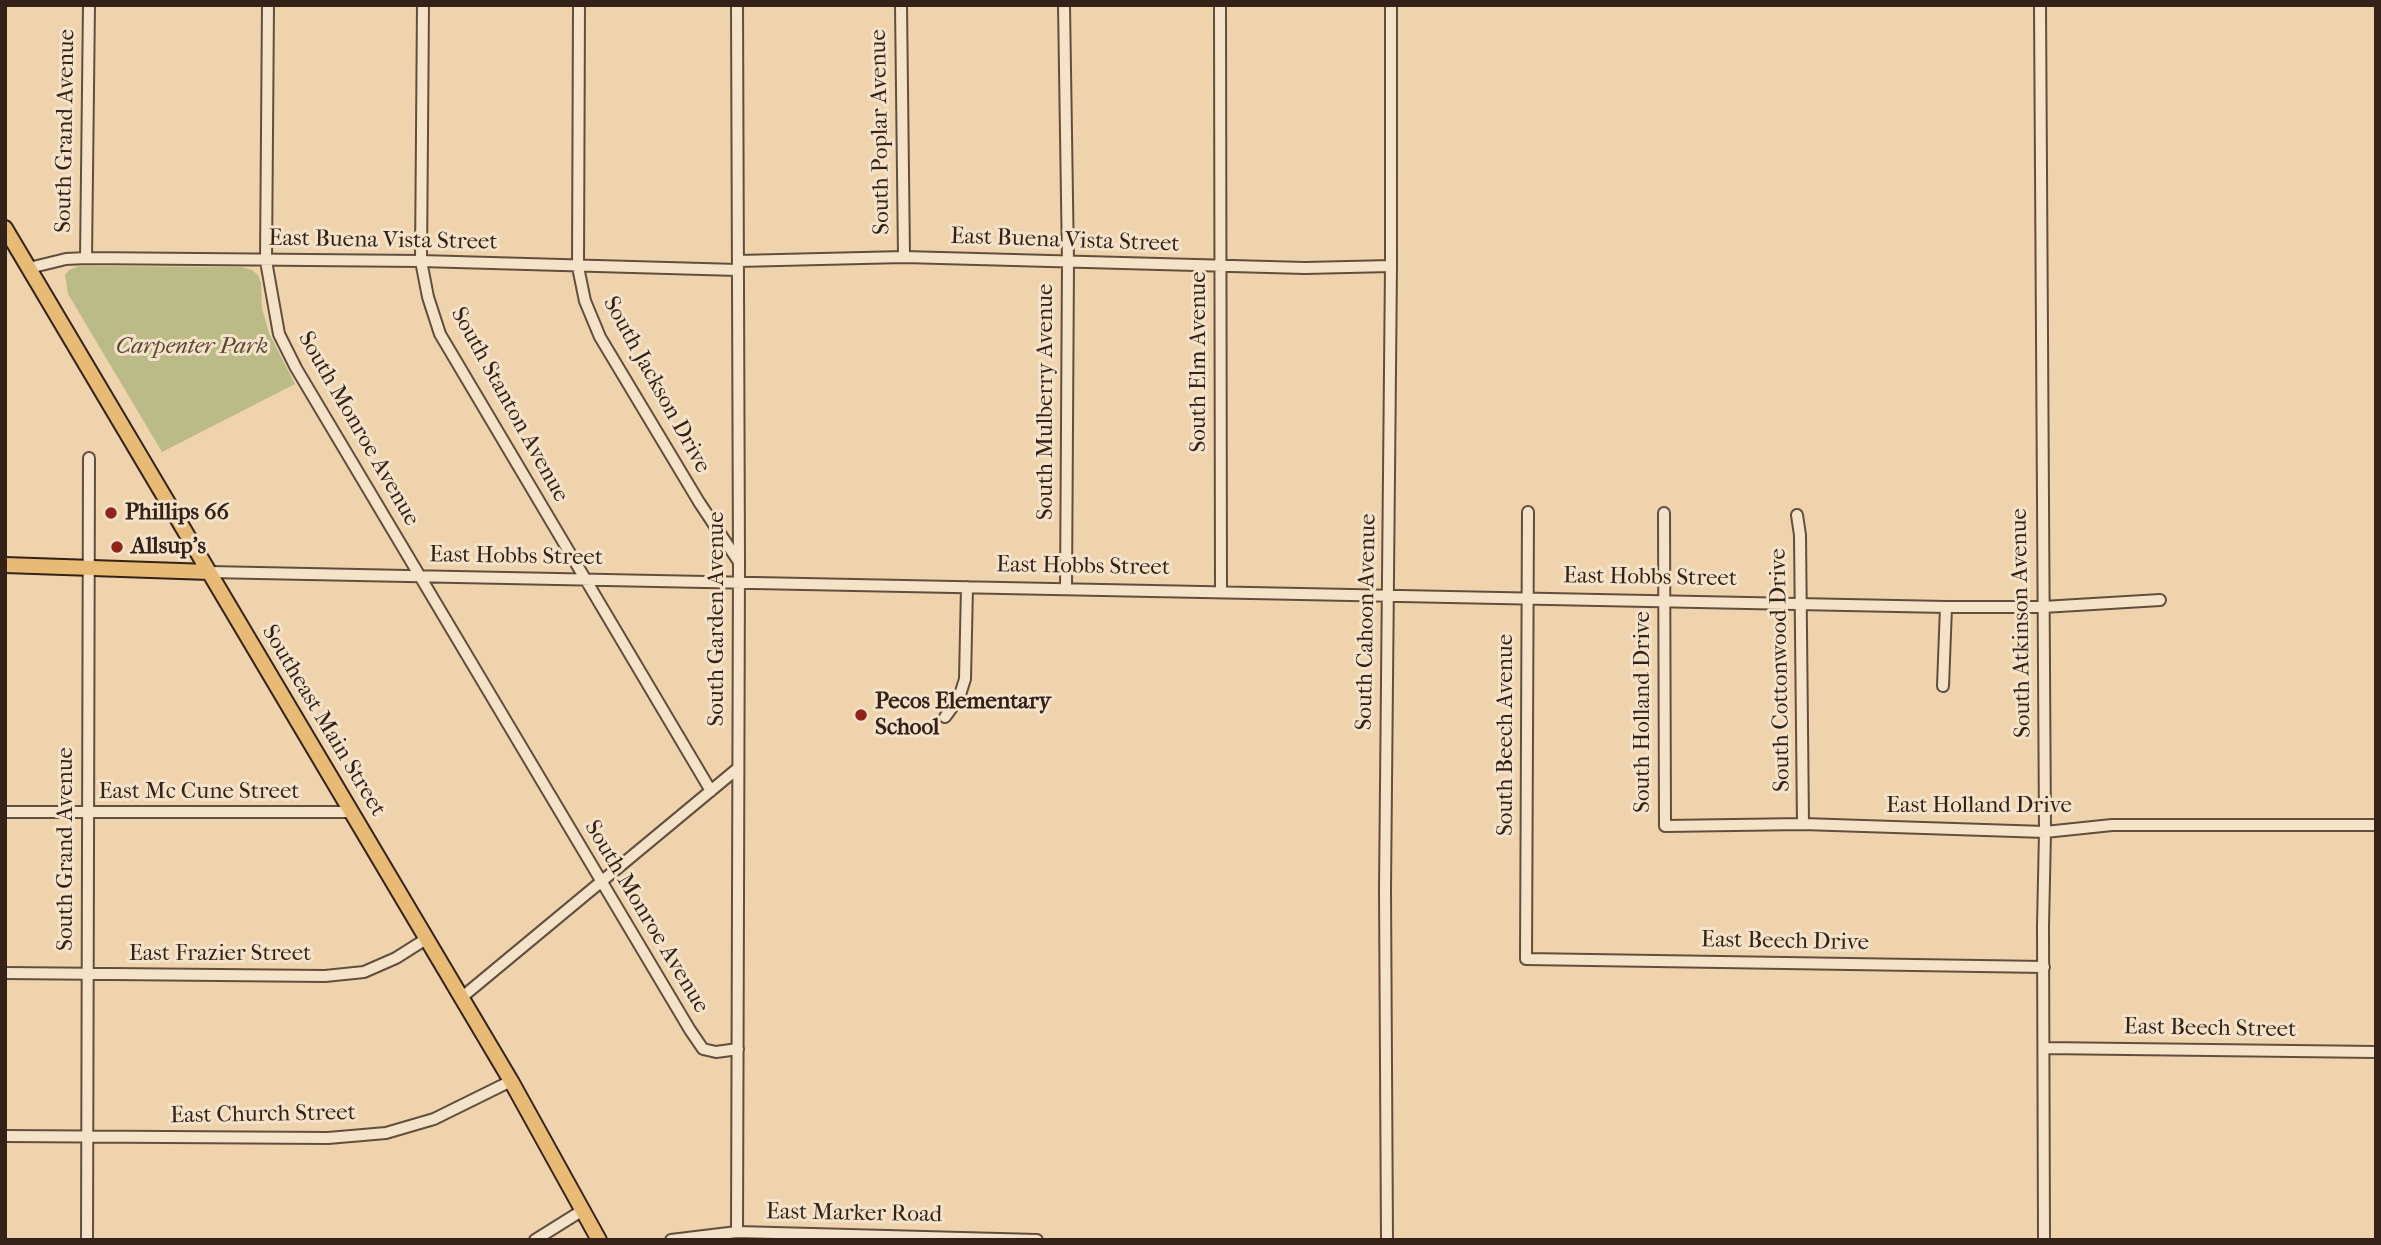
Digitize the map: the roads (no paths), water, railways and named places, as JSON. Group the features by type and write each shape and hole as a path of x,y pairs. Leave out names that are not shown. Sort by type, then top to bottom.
{"main road":[{"name":"Southeast Main Street","path":"5,228 510,1081 598,1240"},
{"name":"East Hobbs Street","path":"5,565 209,572"}],"street":[{"name":"South Grand Avenue","path":"86,258 89,5"},
{"name":"South Monroe Avenue","path":"268,5 266,261 279,334 296,368 703,1049 716,1052 738,1049"},
{"name":"South Stanton Avenue","path":"424,5 421,261 428,298 440,334 708,787"},
{"name":"South Jackson Drive","path":"579,5 578,267 584,301 600,337 699,502 739,562"},
{"name":"South Garden Avenue","path":"737,5 737,1232"},
{"name":"South Poplar Avenue","path":"901,5 904,257"},
{"name":"South Mulberry Avenue","path":"1064,5 1068,262 1066,589"},
{"name":"South Elm Avenue","path":"1220,5 1221,592"},
{"name":"South Cahoon Avenue","path":"1387,1240 1385,889 1391,5"},
{"name":"South Atkinson Avenue","path":"2040,5 2045,832 2044,1240"},
{"name":"East Buena Vista Street","path":"29,268 66,258 421,261 578,267 738,265 904,257 1318,268 1391,266"},
{"name":"South Grand Avenue","path":"87,1240 89,458"},
{"name":"South Beech Avenue","path":"1526,959 1528,512"},
{"name":"South Holland Drive","path":"1664,513 1665,826"},
{"name":"South Cottonwood Drive","path":"1797,515 1800,535 1803,824"},
{"name":"East Hobbs Street","path":"209,572 1946,607 2043,607 2160,600"},
{"path":"945,717 960,698 965,679 967,587"},
{"path":"1943,686 1946,607"},
{"path":"461,998 602,881 708,787 737,769"},
{"name":"East Mc Cune Street","path":"5,812 351,811"},
{"name":"East Holland Drive","path":"1665,826 1803,824 2045,832 2112,825 2376,825"},
{"name":"East Frazier Street","path":"5,973 325,976 364,972 396,958 426,939"},
{"name":"East Beech Drive","path":"1526,959 2043,967"},
{"name":"East Beech Street","path":"2044,1048 2376,1052"},
{"name":"East Church Street","path":"5,1136 328,1138 386,1133 434,1119 510,1081"},
{"path":"535,1240 583,1210"},
{"name":"East Marker Road","path":"671,1240 737,1232 1037,1240"}],"place":[{"name":"Phillips 66","path":"111,513"},
{"name":"Allsup's","path":"117,547"},
{"name":"Pecos Elementary School","path":"861,715"}],"park label":[{"name":"Carpenter Park","path":"192,347"}]}
